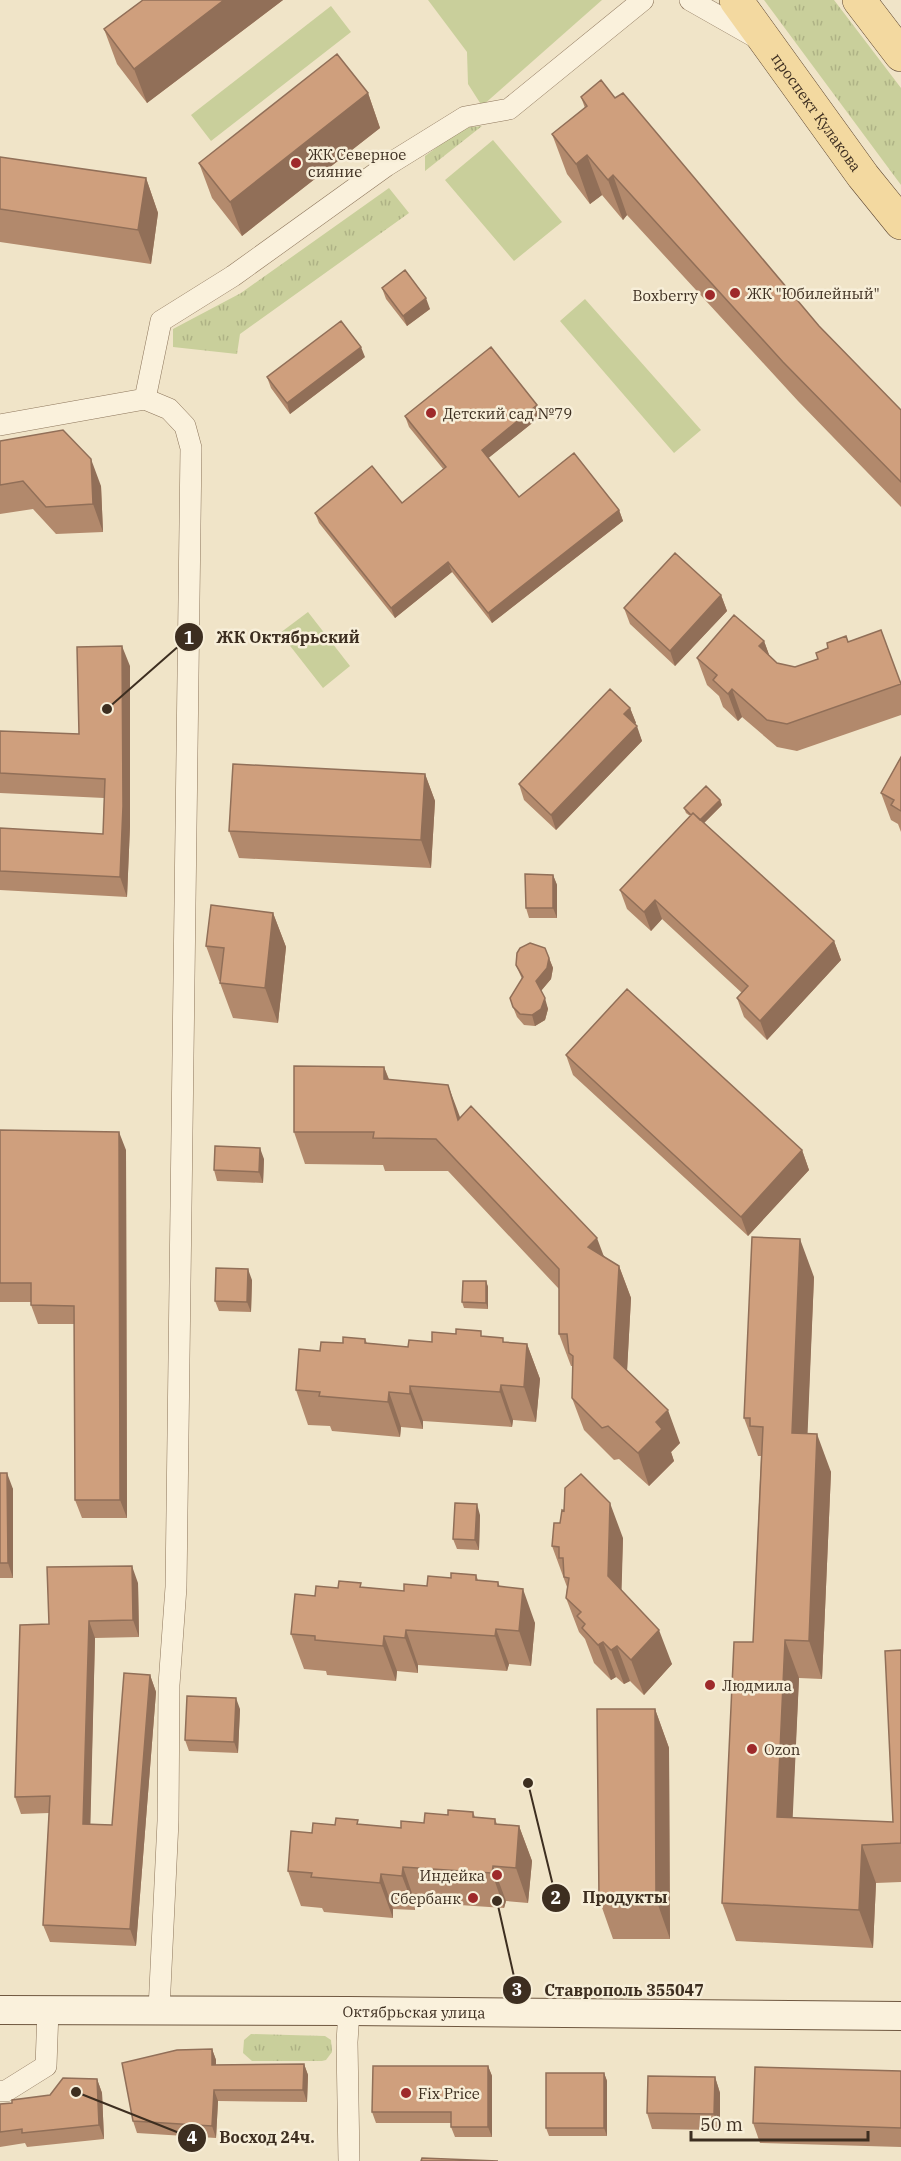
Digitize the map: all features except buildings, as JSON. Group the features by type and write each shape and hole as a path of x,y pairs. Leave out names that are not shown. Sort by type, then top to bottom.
{"main road":[{"name":"проспект Кулакова","path":"736,0 863,176 901,223"},
{"path":"859,0 901,55"},
{"name":"Октябрьская улица","path":"0,2010 901,2016"}],"street":[{"path":"145,399 161,321 233,276 386,166 465,117 509,109 643,0"},
{"path":"690,0 768,44"},
{"path":"0,425 145,399 169,409 185,426 191,448 177,1587 170,1685 168,1821 159,2010"},
{"path":"0,2091 6,2091 46,2067 48,2010"},
{"path":"349,2161 347,2042 350,2011"}],"green space":[{"path":"428,0 602,0 482,106 468,84 467,52"},
{"path":"764,0 834,0 901,88 901,185"},
{"path":"331,6 351,32 211,141 191,115"},
{"path":"482,126 425,171 425,156 463,128"},
{"path":"493,140 562,222 514,261 445,180"},
{"path":"389,188 409,213 240,334 237,354 173,347 173,329 241,293"},
{"path":"585,299 701,430 674,453 560,321"},
{"path":"308,612 350,666 323,688 280,633"},
{"path":"251,2034 325,2036 331,2040 332,2052 326,2060 322,2061 252,2061 243,2053 244,2040"}],"place":[{"name":"ЖК Северное сияние","path":"296,163"},
{"name":"ЖК \"Юбилейный\"","path":"735,293"},
{"name":"Boxberry","path":"710,295"},
{"name":"Детский сад №79","path":"431,413"},
{"name":"ЖК Октябрьский","path":"107,709"},
{"name":"Людмила","path":"710,1685"},
{"name":"Ozon","path":"752,1749"},
{"name":"Продукты","path":"528,1783"},
{"name":"Индейка","path":"497,1875"},
{"name":"Сбербанк","path":"473,1898"},
{"name":"Ставрополь 355047","path":"497,1901"},
{"name":"Восход 24ч.","path":"76,2092"},
{"name":"Fix Price","path":"406,2093"}]}
